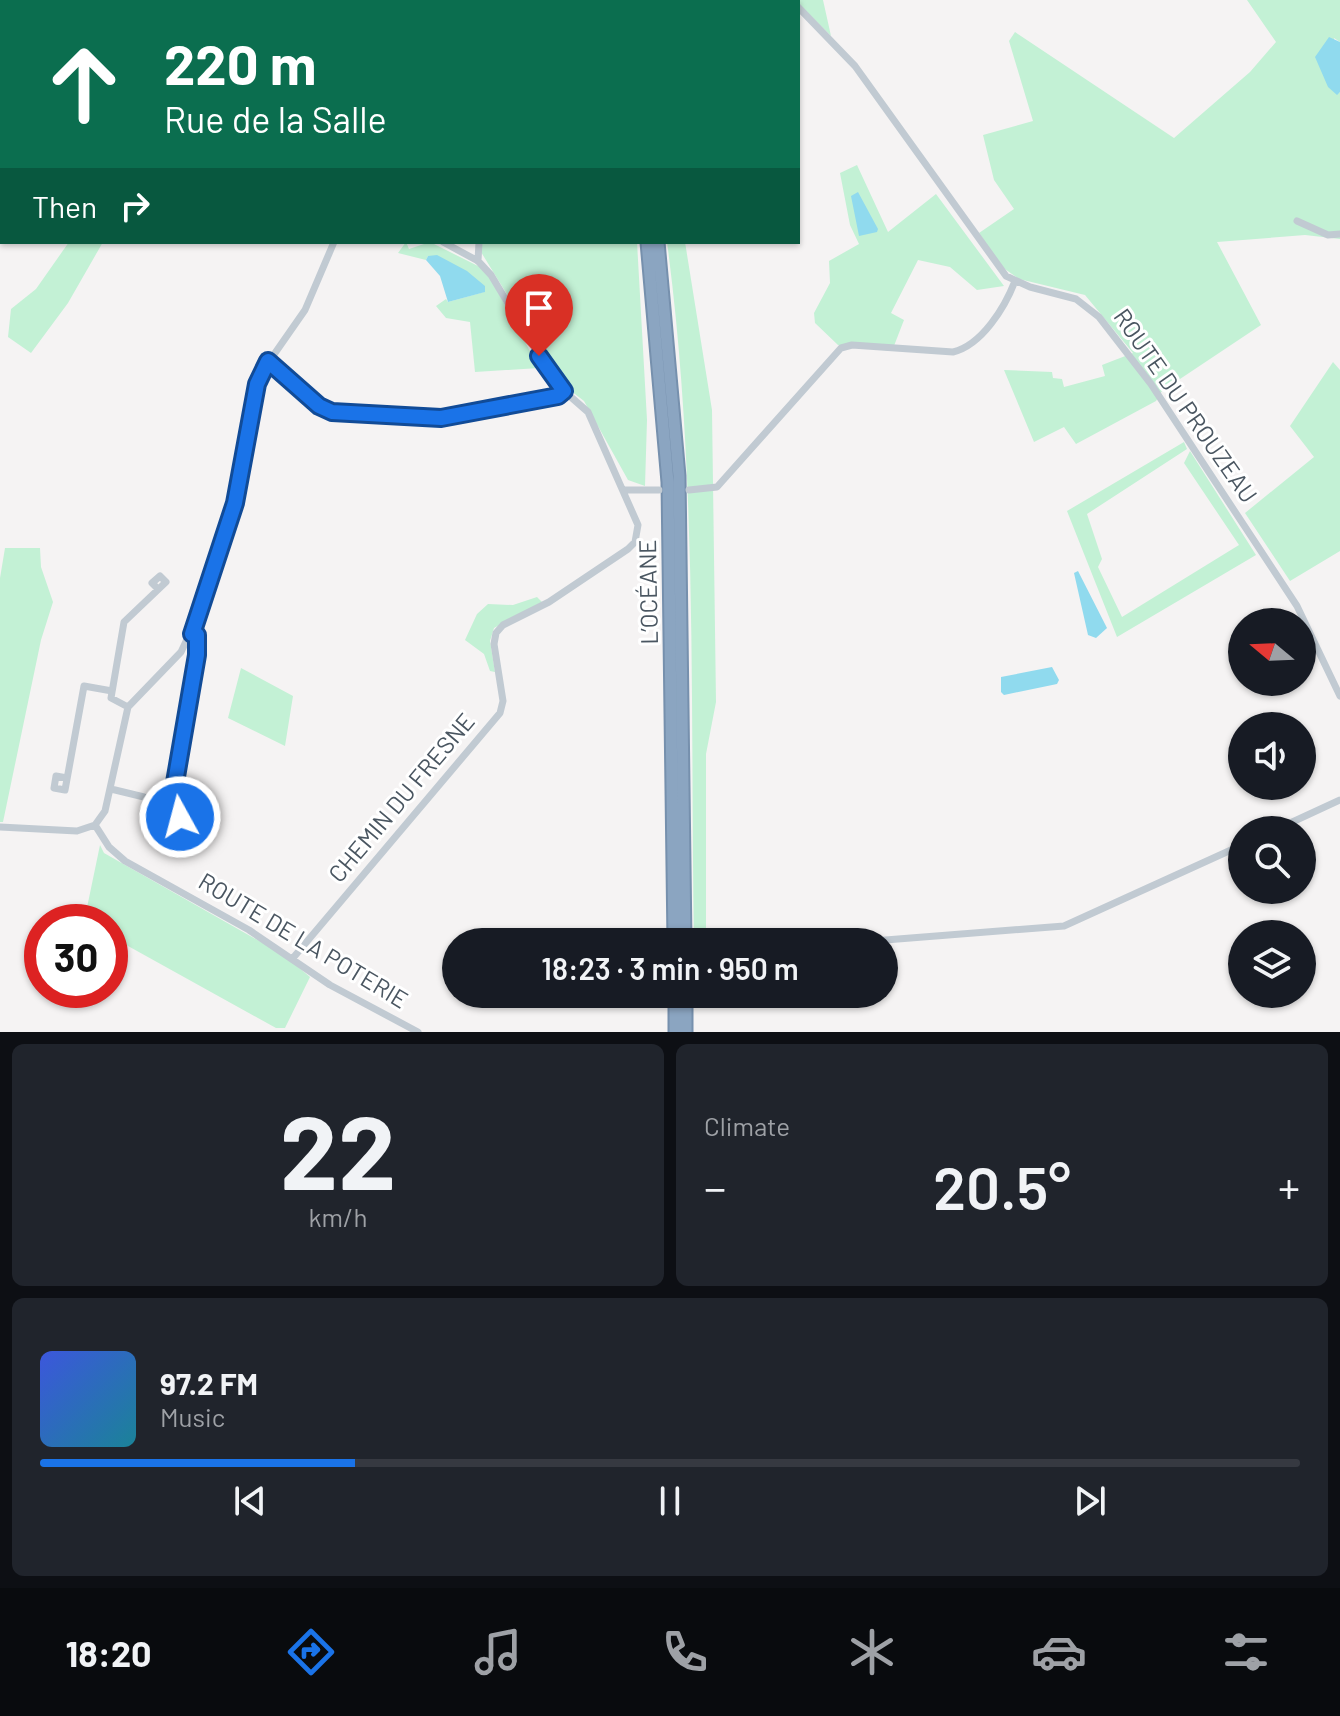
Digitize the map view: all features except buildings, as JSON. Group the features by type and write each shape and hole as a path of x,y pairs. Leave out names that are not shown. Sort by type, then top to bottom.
{"highway":[{"name":"L’OCÉANE","path":"647,244 660,364 669,507 674,928"},
{"name":"L’OCÉANE","path":"658,244 679,476 685,928"},
{"path":"675,1008 675,1032"},
{"path":"686,1008 686,1032"}],"street":[{"name":"ROUTE DU PROUZEAU","path":"800,9 855,66 994,262 1015,281 1076,299 1099,317 1151,384 1297,606 1340,696"},
{"path":"1297,221 1328,235 1340,234"},
{"path":"0,827 77,831 95,825 105,811 128,707 181,652 192,634 235,503 257,384 268,361 305,310 333,244"},
{"path":"447,244 478,261 479,244"},
{"name":"CHEMIN DU FRESNE","path":"293,958 500,713 503,701 494,644 503,625 549,602 635,542 638,525 588,412 555,382 491,275 478,261"},
{"path":"689,490 717,487 841,348 852,345 953,352 965,349 1001,309 1015,281"},
{"path":"268,361 319,406 332,412 441,418 558,396 564,391"},
{"path":"625,490 659,490"},
{"path":"128,707 111,698 124,622 158,589"},
{"path":"180,817 173,794 197,655 197,635 192,634"},
{"path":"67,778 84,686 112,691"},
{"path":"111,789 144,797"},
{"path":"1305,816 1340,800"},
{"name":"ROUTE DE LA POTERIE","path":"95,825 109,847 125,861 293,958 330,985 418,1032"},
{"path":"898,939 1064,926 1228,851"}],"green space":[{"path":"800,0 823,0 831,36 805,10 800,14"},
{"path":"1247,0 1340,0 1340,42 1334,38 1337,94 1340,92 1340,239 1305,235 1217,242 1261,325 1162,391 1156,401 1076,444 1064,427 1034,442 1004,370 1052,372 1053,378 1062,379 1064,387 1105,376 1102,365 1133,353 1085,295 1019,279 1002,267 979,233 1014,209 994,180 983,135 1033,121 1009,41 1015,32 1174,138 1250,72 1276,42"},
{"path":"857,165 888,232 936,194 1004,286 977,290 950,267 918,260 891,313 904,320 892,351 838,345 815,323 814,313 830,283 829,261 859,244 850,225 840,173"},
{"path":"68,244 102,244 68,303 31,353 8,337 11,309 36,289"},
{"path":"405,244 409,249 434,244 480,267 492,281 539,368 475,372 470,322 446,318 436,306 446,299 448,302 484,292 428,256 426,260 398,253"},
{"path":"482,244 637,244 647,420 645,486 628,480 584,401 562,384 481,252"},
{"path":"667,244 685,244 712,410 716,702 706,754 706,928 694,928 691,592 684,416"},
{"path":"1333,362 1340,370 1340,551 1290,581 1245,513 1314,457 1290,426"},
{"path":"1184,442 1187,449 1087,514 1102,559 1098,567 1122,617 1239,545 1184,463 1190,451 1256,555 1117,637 1067,511"},
{"path":"5,548 40,548 41,567 53,602 41,640 3,822 0,822 0,578"},
{"path":"537,597 542,602 494,628 490,641 495,672 490,671 484,654 465,640 477,614 488,604 513,605"},
{"path":"241,668 293,696 285,746 228,718"},
{"path":"100,845 104,853 284,955 310,977 285,1028 276,1028 128,946 128,904 88,904"}],"water":[{"path":"1329,37 1340,42 1340,92 1337,95 1328,87 1315,57"},
{"path":"858,192 877,232 859,236 851,196"},
{"path":"437,255 467,271 485,286 485,292 448,302 440,276 426,260 428,256"},
{"path":"1078,571 1107,628 1096,638 1088,635 1074,573"},
{"path":"1052,667 1059,680 1057,684 1004,695 1001,692 1001,677"}],"route":[{"path":"180,817 173,794 197,655 197,635 192,634 235,503 257,384 268,361 325,410 441,418 558,396 564,391 539,356"}]}
